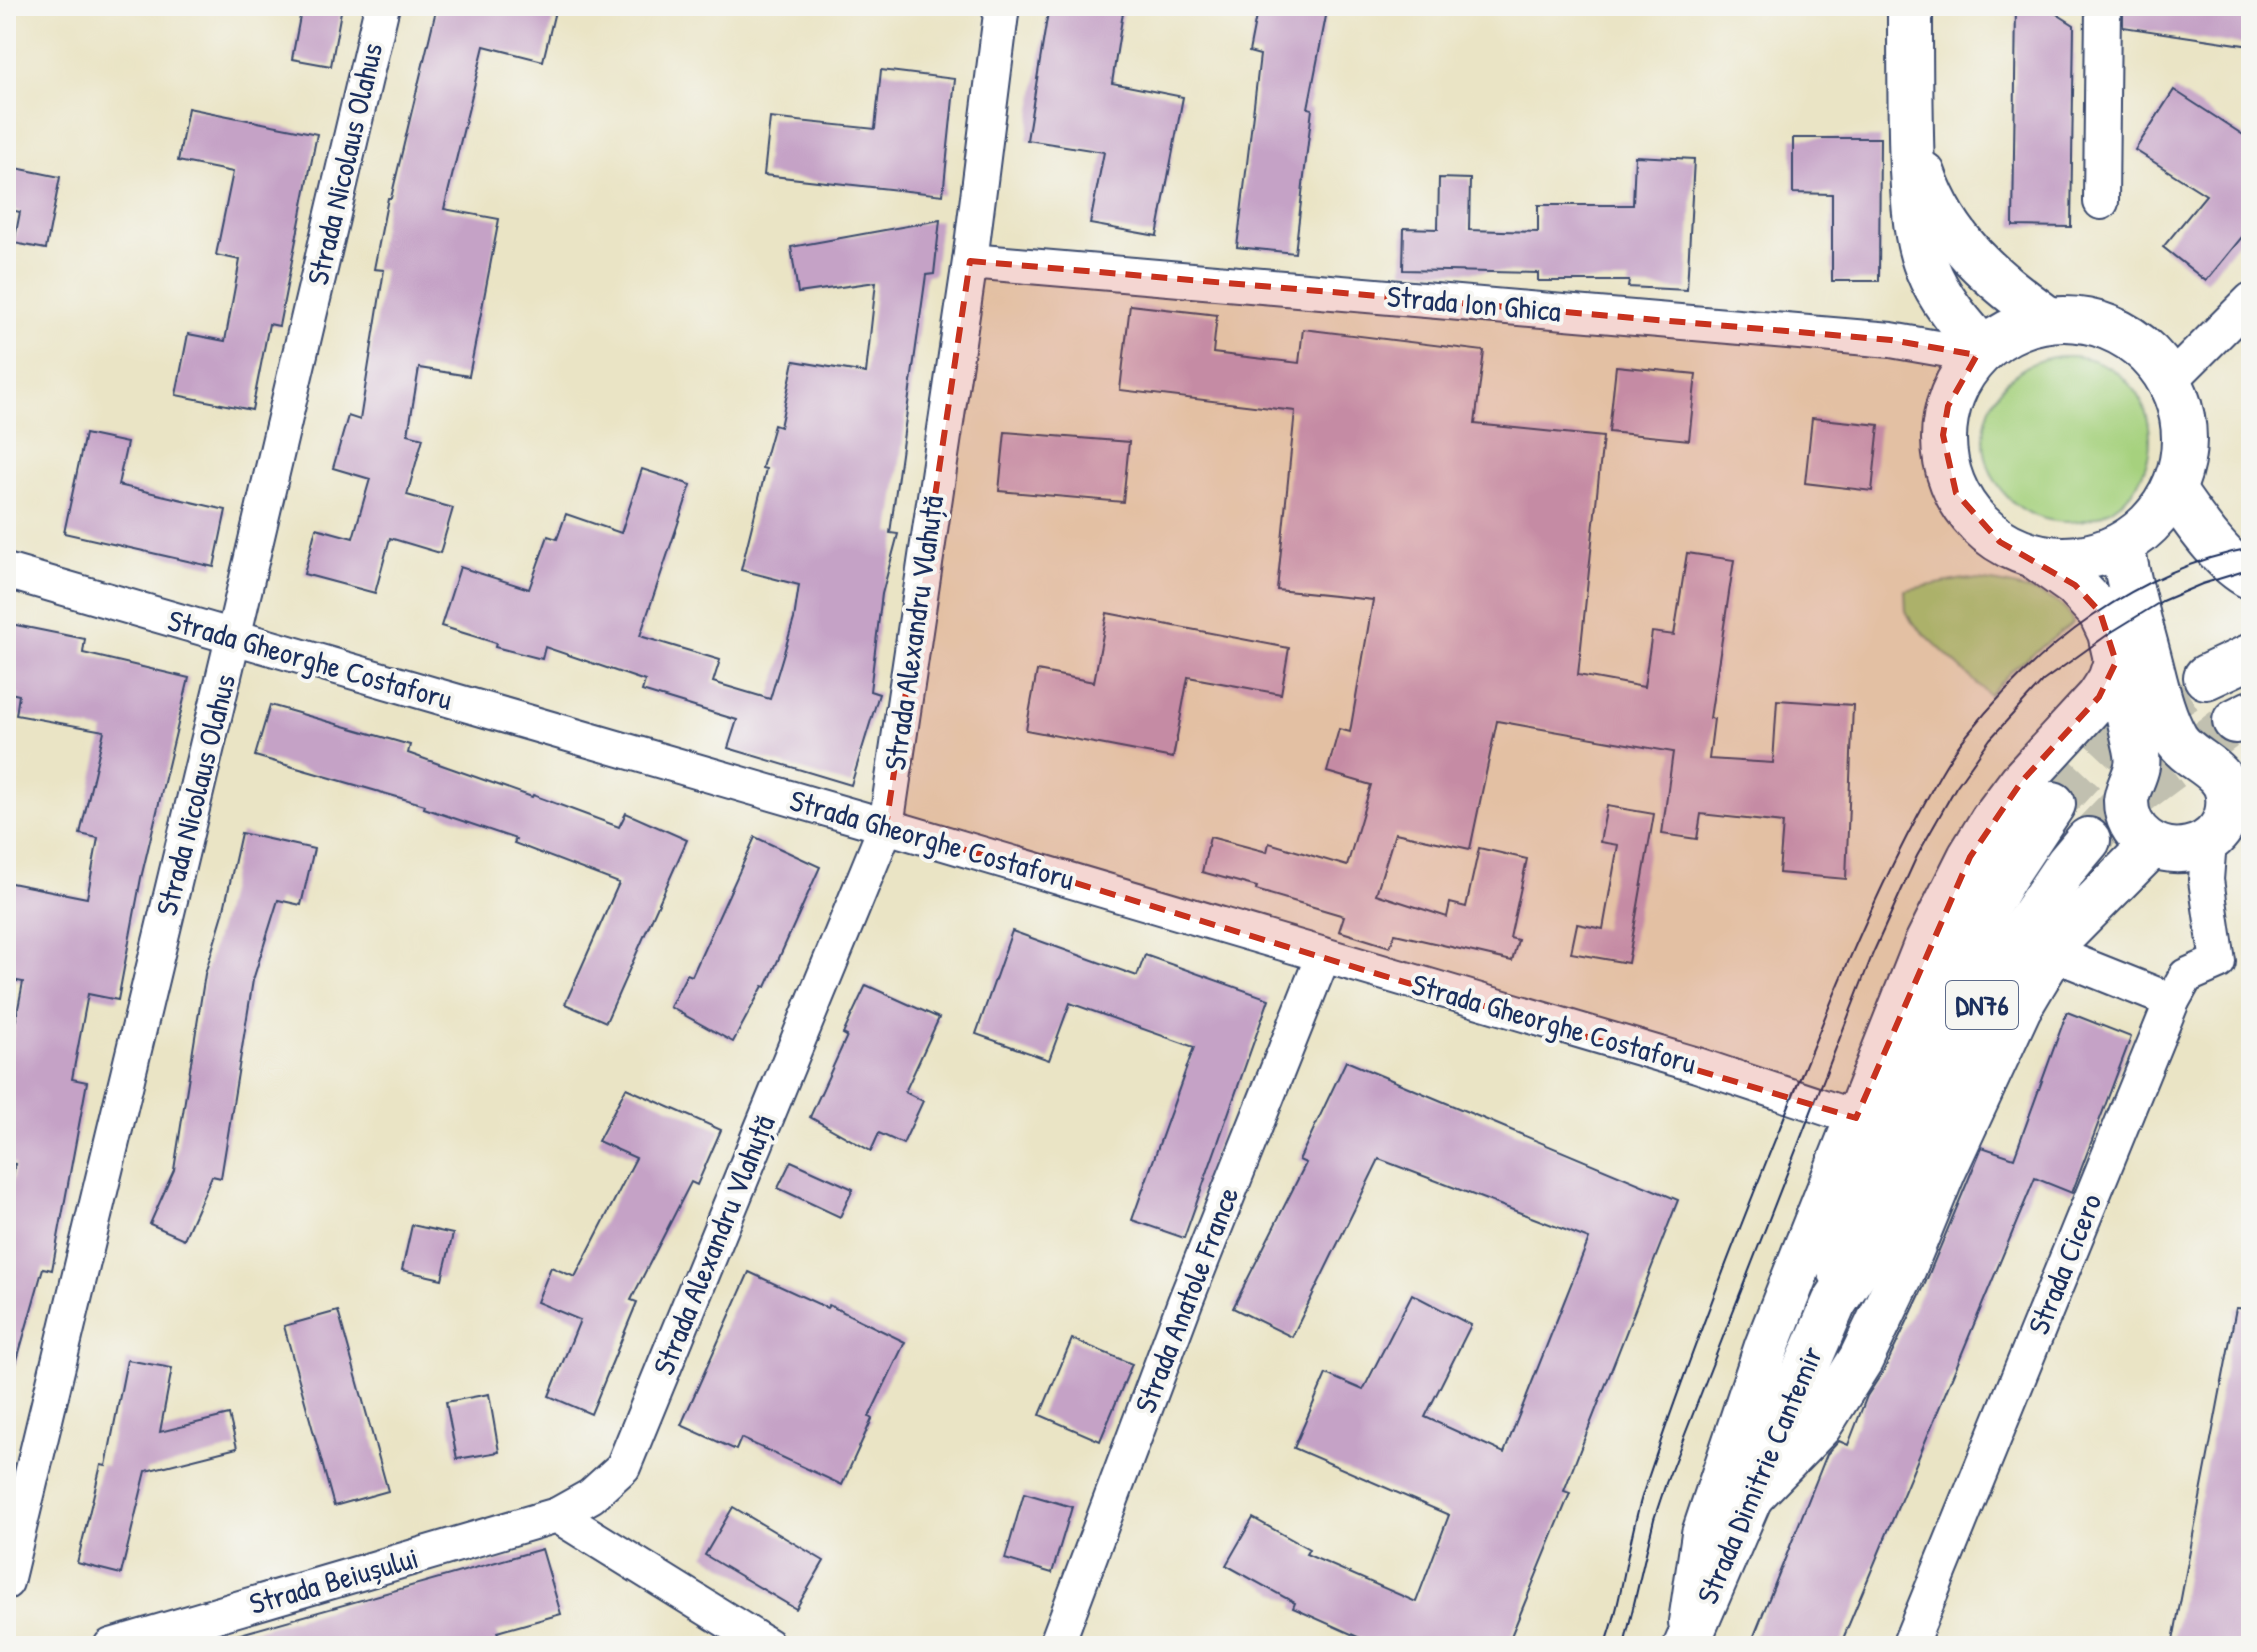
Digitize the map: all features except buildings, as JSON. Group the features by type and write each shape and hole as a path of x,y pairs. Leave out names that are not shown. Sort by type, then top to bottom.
{"main road":[{"path":"1910,6 1914,206 1926,266 1944,304 1979,352"},
{"path":"1911,138 1927,185 1945,223 1970,256 1996,281 2048,319"},
{"path":"2034,556 2067,558 2122,545 2148,526 2174,492 2183,464 2185,436 2178,398 2170,381 2154,358 2128,337 2089,321 2048,319 1999,334 1979,352 1959,379 1948,406 1943,435 1946,465 1956,493 1972,518 2000,542 2034,556 2075,585 2100,612 2110,633 2136,748 2137,766 2127,791 2127,813 2140,836 2202,828"},
{"path":"2174,492 2212,542 2239,571 2251,577"},
{"path":"1746,1501 1819,1426 1861,1359 2019,1008 2063,935 2099,896 2202,828 2226,786 2178,742 2168,723 2137,615 2122,545"},
{"path":"2206,677 2251,656"},
{"path":"1687,1642 1698,1565 1715,1498 1767,1346 1926,945 1970,857 1992,821 2022,781 2099,697 2110,680 2116,662"},
{"name":"Strada Dimitrie Cantemir","path":"1834,1303 1842,1261 1866,1178 1928,1027 1972,933 2053,804"},
{"name":"Strada Dimitrie Cantemir","path":"1687,1642 1834,1303 1891,1214 1967,1034 1999,973 2047,894 2088,840"}],"street":[{"name":"Strada Nicolaus Olahus","path":"6,1582 382,6"},
{"name":"Strada Alexandru Vlahuță","path":"557,1515 591,1496 623,1467 886,826 970,261 1002,6"},
{"path":"2101,202 2103,6"},
{"name":"Strada Ion Ghica","path":"970,261 1891,340 1979,352"},
{"path":"2170,381 2251,300"},
{"name":"Strada Gheorghe Costaforu","path":"6,571 1697,1065 1856,1118"},
{"name":"Strada Cicero","path":"1909,1646 2172,1001 2186,976 2218,962 2211,921 2190,878 2202,828"},
{"path":"2052,953 2172,1001"},
{"name":"Strada Anatole France","path":"1056,1646 1185,1302 1323,956"},
{"path":"557,1515 768,1646"},
{"name":"Strada Beiușului","path":"111,1646 557,1515"}],"highlighted area":[{"path":"970,261 1891,340 1977,355 1948,406 1943,435 1956,493 2000,542 2075,585 2100,612 2116,662 2099,697 2022,781 1970,857 1856,1118 886,826"}],"green space":[{"path":"2067,356 2099,363 2125,381 2143,407 2150,439 2143,471 2125,497 2099,515 2067,522 2035,515 2009,497 1991,471 1984,439 1991,407 2009,381 2035,363"},
{"path":"1964,579 2009,585 2042,595 2057,602 2073,623 2013,669 1989,695 1912,622 1906,611 1905,590"}],"tunnel":[{"path":"2053,804 2108,745 2148,714 2206,677"},
{"path":"2088,840 2123,804 2235,721"}],"tram line":[{"path":"1605,1646 1617,1608 1644,1490 1727,1261 1853,951 1891,869 1941,774 1960,744 1995,702 2058,642 2093,616 2169,574 2209,558 2251,548"},
{"path":"1624,1646 1654,1519 1666,1483 1873,953 1917,856 1956,787 1990,739 2043,681 2110,633 2162,601 2202,584 2251,569"}]}
